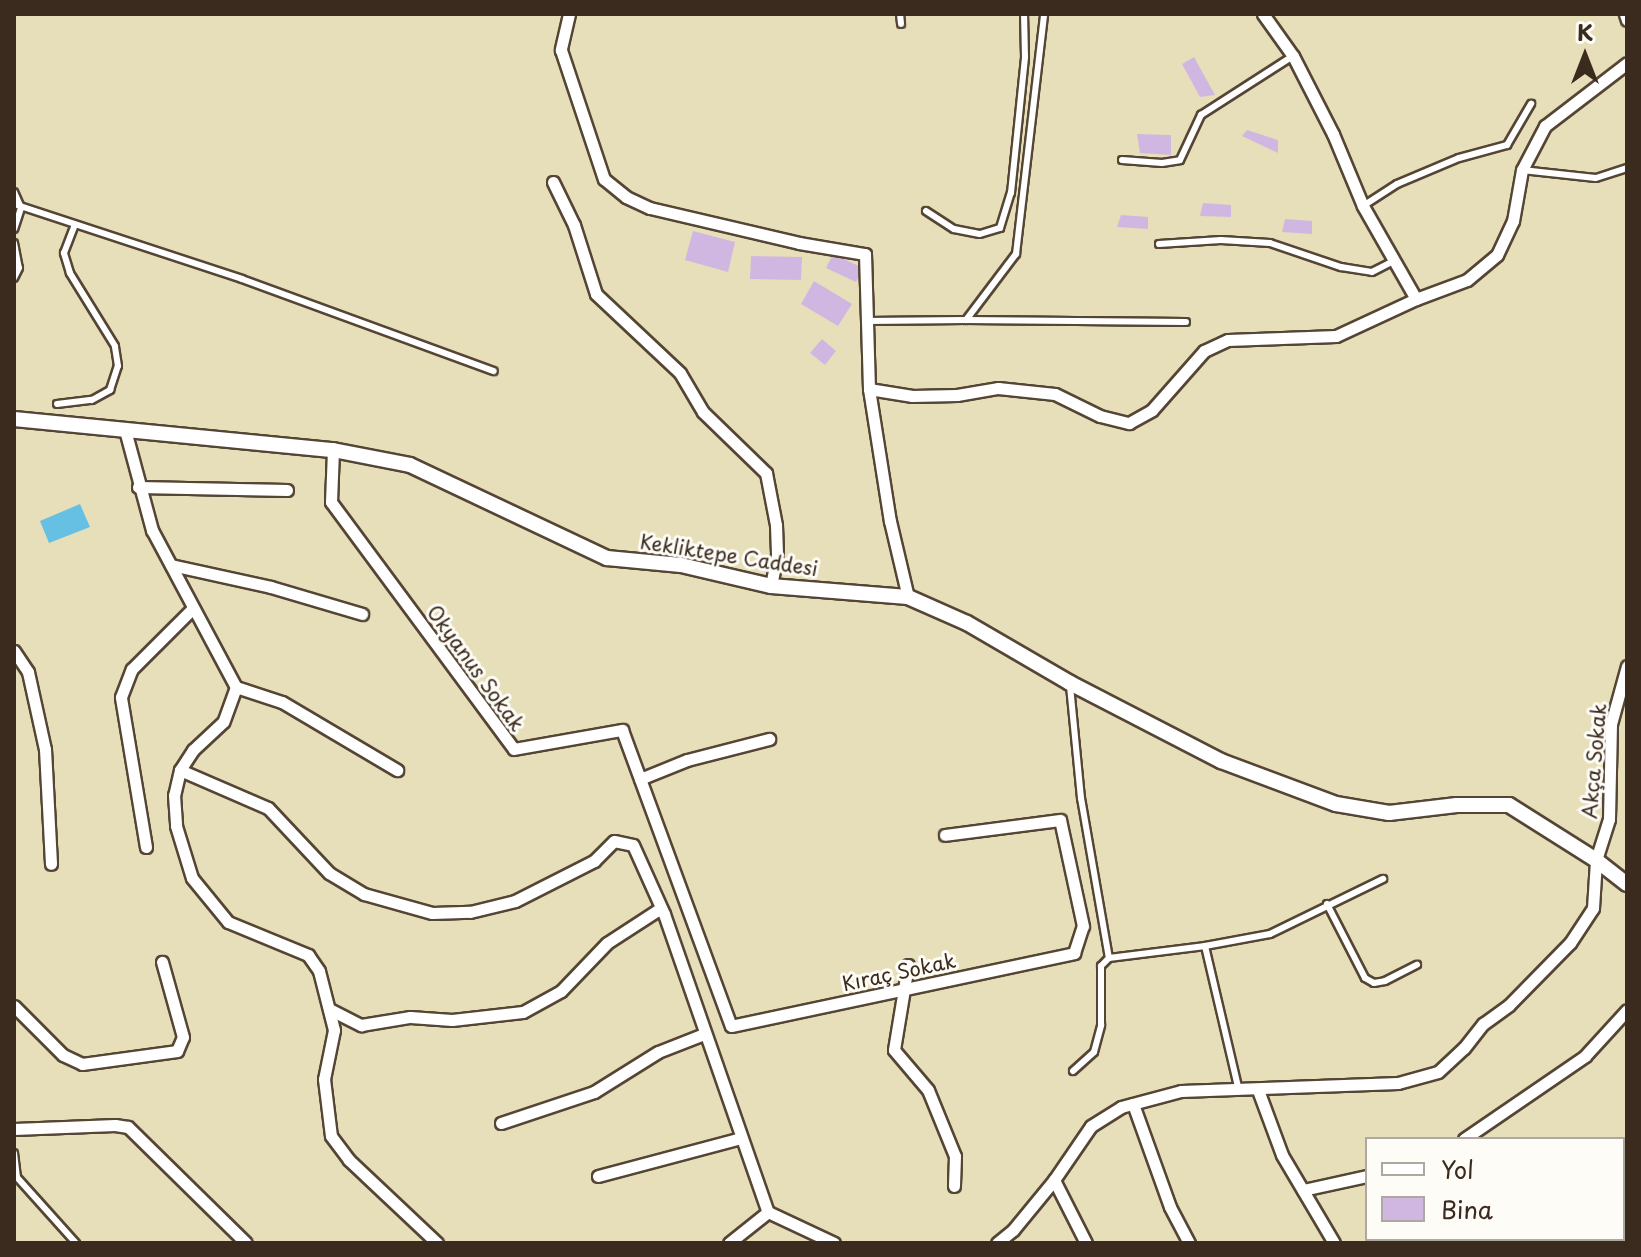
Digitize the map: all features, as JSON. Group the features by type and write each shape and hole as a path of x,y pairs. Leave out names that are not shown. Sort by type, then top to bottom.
{"street":[{"path":"569,14 561,50 577,106 604,179 626,197 650,208 799,243 865,254 869,389 890,521 908,597"},
{"path":"1263,14 1293,56 1333,134 1363,206 1416,299"},
{"path":"1625,14 1627,20"},
{"path":"869,389 912,396 957,395 998,388 1055,394 1100,416 1129,423 1152,410 1204,351 1228,340 1336,336 1416,299 1467,280 1497,255 1513,221 1522,170 1545,126 1627,63"},
{"path":"553,182 574,225 596,294 680,373 703,412 766,473 776,525 777,555 771,586"},
{"name":"Kekliktepe Caddesi","path":"14,419 333,450 410,465 607,558 681,565 771,586 908,597 967,623 1070,683 1221,761 1336,804 1389,813 1457,805 1509,805 1596,860 1627,884"},
{"path":"125,430 152,530 236,687 282,702 397,770"},
{"name":"Okyanus Sokak","path":"333,450 331,502 514,749 622,730 731,1026"},
{"path":"138,487 287,490"},
{"path":"171,565 271,587 362,614"},
{"path":"146,847 121,697 132,669 193,608"},
{"path":"14,651 28,672 45,749 51,864"},
{"name":"Akça Sokak","path":"997,1243 1013,1230 1054,1180 1091,1126 1133,1104 1181,1091 1398,1083 1438,1072 1464,1048 1483,1024 1509,1005 1570,943 1593,908 1596,860 1609,819 1611,724 1627,666"},
{"path":"236,687 223,722 193,750 180,770 174,795 176,826 192,878 228,922 308,955 319,971 334,1030 324,1079 331,1136 349,1160 437,1243"},
{"path":"640,779 687,760 769,739"},
{"path":"180,770 268,808 329,873 364,894 398,906 432,913 470,912 515,901 594,861 614,841 633,845 661,908 768,1212 834,1243"},
{"name":"Kıraç Sokak","path":"731,1026 1074,953 1083,926 1060,820 945,835"},
{"path":"331,1010 361,1025 410,1017 452,1020 523,1012 561,991 607,943 661,908"},
{"path":"14,1006 63,1055 82,1064 177,1051 183,1037 162,962"},
{"path":"908,965 894,1050 928,1090 955,1156 954,1186"},
{"path":"1467,1137 1585,1056 1627,1010"},
{"path":"501,1123 594,1092 658,1052 704,1034"},
{"path":"1258,1090 1282,1155 1334,1243"},
{"path":"1133,1104 1170,1207 1189,1243"},
{"path":"14,1129 128,1127 246,1243"},
{"path":"598,1176 741,1138"},
{"path":"1303,1190 1365,1176"},
{"path":"1054,1180 1086,1243"},
{"path":"729,1243 768,1212"}],"lane":[{"path":"900,14 901,24"},
{"path":"926,211 954,229 980,234 1000,228 1011,193 1025,57 1024,14"},
{"path":"966,320 1016,254 1044,14"},
{"path":"1122,160 1162,163 1180,160 1201,115 1293,56"},
{"path":"1363,206 1397,184 1459,158 1507,145 1531,104"},
{"path":"1522,170 1596,178 1627,168"},
{"path":"14,192 18,206 14,229"},
{"path":"18,206 242,279 494,371"},
{"path":"57,404 92,400 110,390 118,366 115,346 70,273 64,253 75,225"},
{"path":"1159,244 1221,240 1270,243 1341,267 1372,272 1394,261"},
{"path":"14,243 19,268 14,278"},
{"path":"867,321 1186,322"},
{"path":"1070,683 1081,798 1109,958"},
{"path":"1073,1071 1094,1052 1101,1025 1101,966 1109,958 1270,934 1383,879"},
{"path":"1327,904 1365,978 1374,983 1385,981 1417,965"},
{"path":"1205,946 1239,1091"},
{"path":"14,1153 16,1175 76,1243"}],"water":[{"path":"80,504 90,527 49,543 40,521"}],"building":[{"path":"1194,57 1215,95 1200,97 1182,64"},
{"path":"1247,130 1278,140 1278,153 1242,136"},
{"path":"1137,134 1171,135 1171,155 1140,153"},
{"path":"1203,203 1231,205 1231,217 1200,216"},
{"path":"1121,215 1148,217 1148,229 1117,227"},
{"path":"1285,219 1312,221 1312,234 1282,232"},
{"path":"693,231 735,242 728,272 685,260"},
{"path":"833,254 863,268 856,282 826,268"},
{"path":"751,256 802,257 801,280 750,279"},
{"path":"814,281 852,304 838,326 801,304"},
{"path":"822,339 836,351 825,365 810,353"}]}
